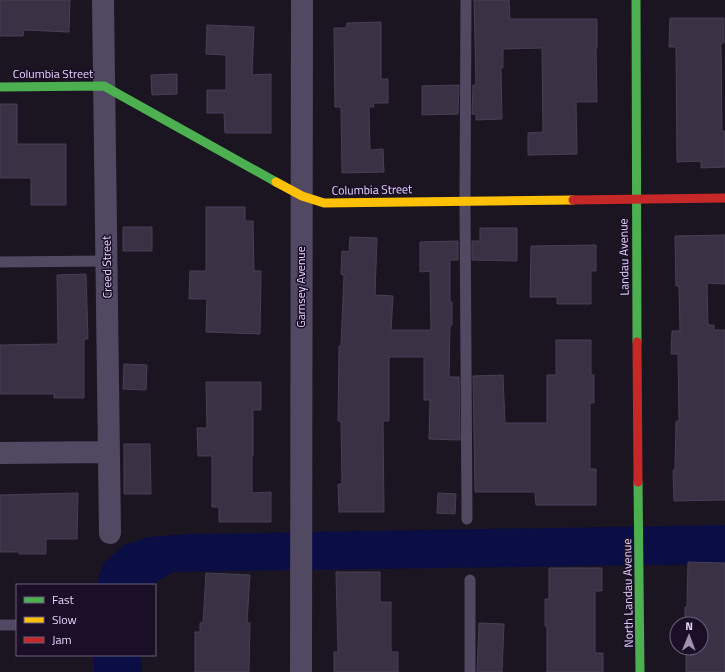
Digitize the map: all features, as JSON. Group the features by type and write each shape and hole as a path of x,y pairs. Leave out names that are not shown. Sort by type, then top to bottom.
{"street":[{"name":"Creed Street","path":"103,0 110,533"},
{"name":"Garnsey Avenue","path":"301,672 300,526 302,0"},
{"name":"Landau Avenue","path":"636,0 639,513"},
{"name":"Columbia Street","path":"0,86 104,86 302,196 324,203 725,198"},
{"path":"0,453 109,452"},
{"name":"North Landau Avenue","path":"639,513 640,672"}],"lane":[{"path":"466,0 465,201 468,519"},
{"path":"0,262 106,261"},
{"path":"470,580 470,672"},
{"path":"0,625 16,625"}],"shaded area":[{"path":"725,525 725,564 174,572 155,584 96,584 103,564 124,545 149,537 190,534"},
{"path":"94,656 142,656 142,672 94,672"}],"building":[{"path":"0,0 70,0 69,32 24,30 23,36 0,36"},
{"path":"474,0 509,0 510,19 597,19 597,102 576,102 577,154 528,155 528,133 543,132 542,48 503,49 503,68 501,68 502,119 476,120 476,114 472,114 473,85 476,85"},
{"path":"670,18 724,18 724,43 721,43 722,131 725,131 725,167 701,168 701,161 677,162 676,47 669,47"},
{"path":"381,22 381,79 388,79 388,103 373,103 374,107 369,107 370,150 383,149 384,172 342,173 341,107 335,107 334,28 346,28 347,23"},
{"path":"207,25 254,27 252,75 271,74 271,133 225,133 224,113 207,113 207,90 226,90 226,55 206,54"},
{"path":"177,74 177,94 152,95 151,75"},
{"path":"459,85 458,114 422,115 422,86"},
{"path":"0,104 17,104 17,144 66,144 66,205 31,205 31,178 0,178"},
{"path":"206,207 245,207 245,221 253,221 254,271 261,271 260,334 206,332 207,299 189,299 190,271 206,271"},
{"path":"123,227 152,227 152,251 123,251"},
{"path":"480,228 517,228 517,261 472,260 472,241 480,241"},
{"path":"725,235 725,284 707,283 708,325 714,325 714,330 725,330 725,500 674,501 673,470 675,470 676,421 679,421 678,354 671,354 672,331 680,331 679,286 676,286 675,236"},
{"path":"350,237 377,238 375,295 393,296 391,330 431,330 430,271 420,272 420,242 458,241 458,260 450,260 450,302 452,302 452,325 450,325 449,377 459,377 460,440 429,439 430,400 424,400 424,357 389,357 389,421 383,421 384,512 339,512 338,484 342,484 341,421 338,421 339,346 341,346 344,275 341,274 342,251 349,252"},
{"path":"596,245 596,271 591,271 591,304 557,304 557,297 530,297 531,246"},
{"path":"86,274 88,339 84,339 84,398 54,398 54,394 0,394 0,345 58,344 57,275"},
{"path":"556,340 591,340 591,375 594,375 594,403 590,403 590,469 596,469 596,505 536,505 535,492 475,492 473,376 503,375 505,423 547,423 547,375 556,375"},
{"path":"124,364 147,365 146,390 123,389"},
{"path":"206,382 261,382 261,410 253,410 252,493 271,492 271,522 219,522 219,507 212,507 212,456 198,456 197,428 207,428"},
{"path":"124,444 150,444 151,494 124,494"},
{"path":"78,493 77,539 46,539 46,554 0,552 0,495"},
{"path":"438,493 456,494 455,514 437,513"},
{"path":"688,562 725,563 725,672 686,672 686,656 709,656 709,616 685,616 685,607 687,607"},
{"path":"549,568 602,568 602,591 595,591 595,653 603,653 603,672 547,672 547,626 545,626 545,599 549,599"},
{"path":"336,572 380,572 380,602 391,602 391,652 398,652 398,672 334,672 334,652 338,652"},
{"path":"206,573 250,575 247,623 250,623 249,672 195,672 195,632 200,632 200,623 203,623"},
{"path":"479,623 504,624 502,672 477,672"}],"traffic: fast":[{"path":"636,0 637,342"},
{"path":"0,87 104,86 276,182"},
{"path":"638,482 640,672"}],"traffic: slow":[{"path":"276,182 302,196 324,203 573,200"}],"traffic: jam":[{"path":"573,200 725,198"},
{"path":"637,342 638,482"}]}
